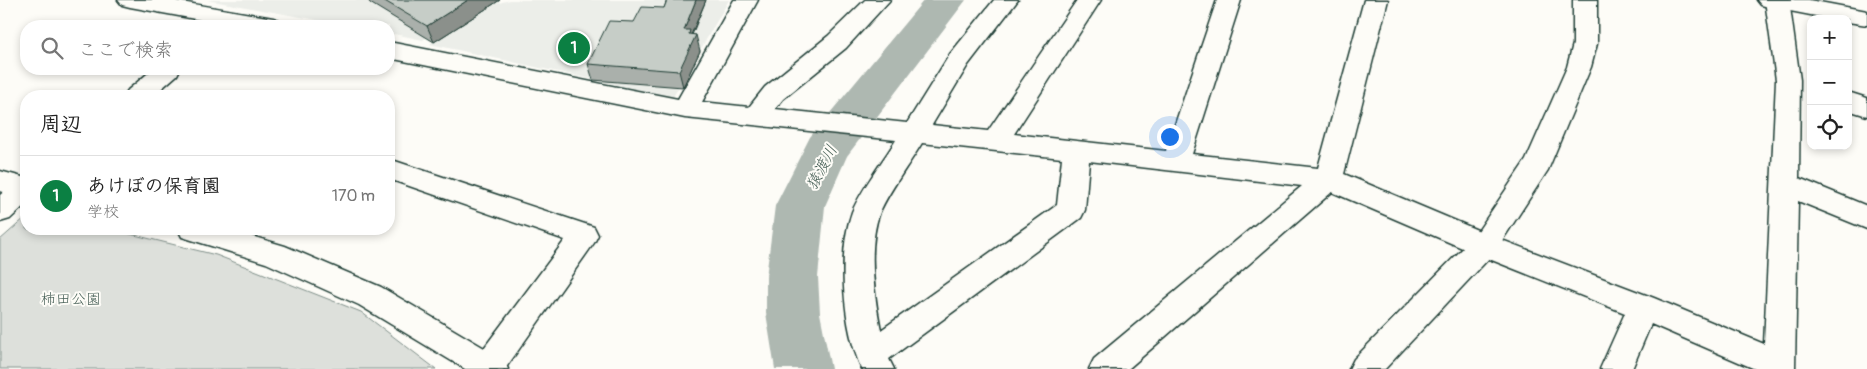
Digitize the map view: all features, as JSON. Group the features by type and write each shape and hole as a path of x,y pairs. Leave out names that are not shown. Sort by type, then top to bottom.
{"street":[{"path":"130,0 212,20"},
{"path":"685,109 746,0"},
{"path":"766,116 774,93 838,42 878,0"},
{"path":"1006,0 906,131 866,210 859,236 860,302 874,362 1071,210 1076,150"},
{"path":"995,140 1089,0"},
{"path":"1176,162 1229,0"},
{"path":"1105,369 1329,179 1376,0"},
{"path":"1365,369 1484,245 1538,163 1579,67 1585,44 1585,0"},
{"path":"395,51 685,109 995,140 1329,179 1484,245 1643,307 1779,367 1786,184 1799,84 1775,1 1867,18"},
{"path":"144,90 161,75"},
{"path":"1852,102 1867,108"},
{"path":"212,235 275,254 370,296 491,368 584,235 395,171"},
{"path":"0,181 20,186"},
{"path":"1786,184 1867,218"},
{"path":"0,211 20,193"},
{"path":"1616,369 1643,307"}],"shaded area":[{"path":"207,0 487,0 466,6 423,40 395,34 395,20 318,20"},
{"path":"510,0 729,0 673,97 430,44 472,10"}],"green space":[{"name":"柿田公園","path":"20,222 20,235 134,235 216,255 361,312 436,369 0,369 0,240"}],"building":[{"path":"383,0 468,0 427,26"},
{"path":"667,0 696,0 684,30 690,30 689,34 696,35 679,71 588,64 609,21 634,22 642,7 664,8"}],"waterway":[{"name":"猿渡川","path":"803,369 793,313 792,277 800,206 827,149 946,0"}],"place":[{"name":"あけぼの保育園","path":"574,48"}]}
